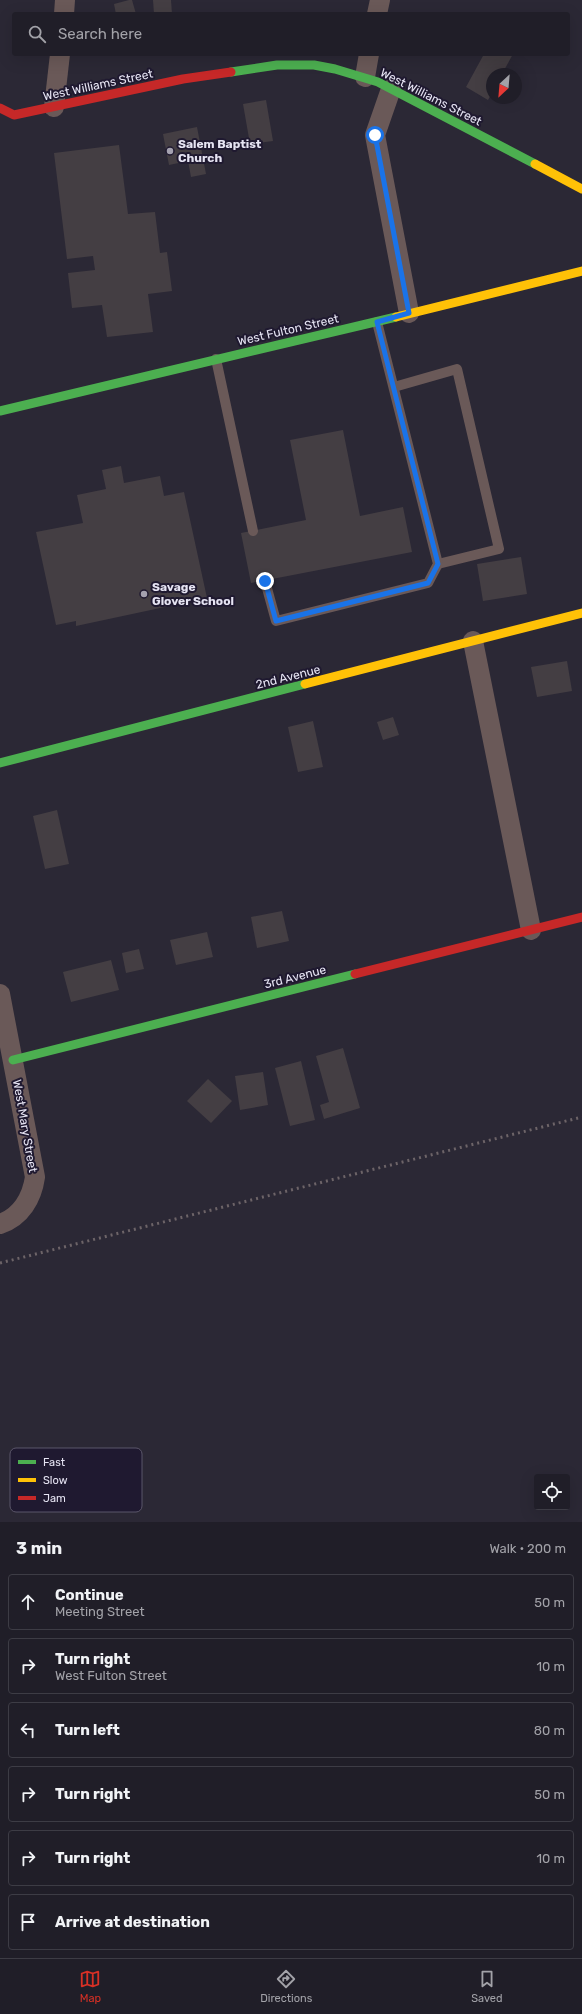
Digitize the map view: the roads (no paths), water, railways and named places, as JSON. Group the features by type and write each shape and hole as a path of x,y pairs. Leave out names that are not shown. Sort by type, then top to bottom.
{"street":[{"path":"64,12 65,0"},
{"path":"378,12 380,0"},
{"path":"54,107 60,56"},
{"path":"365,77 369,56"},
{"name":"West Williams Street","path":"5,114 54,107 183,79 277,65 314,65 365,77 391,89 582,189"},
{"path":"391,89 375,135 409,313"},
{"name":"West Fulton Street","path":"0,411 377,322 582,271"},
{"name":"2nd Avenue","path":"0,762 582,613"},
{"path":"473,641 531,930"},
{"name":"3rd Avenue","path":"13,1060 582,917"},
{"name":"West Mary Street","path":"0,994 35,1177 34,1187 21,1211 8,1222 0,1224"}],"lane":[{"path":"265,581 276,621 428,583 438,564 377,322"},
{"path":"216,359 253,531"},
{"path":"394,387 457,369 499,549 438,564"}],"railway":[{"path":"0,1263 582,1117"}],"place":[{"name":"Salem Baptist Church","path":"170,151"},
{"name":"Savage Glover School","path":"144,594"}]}
